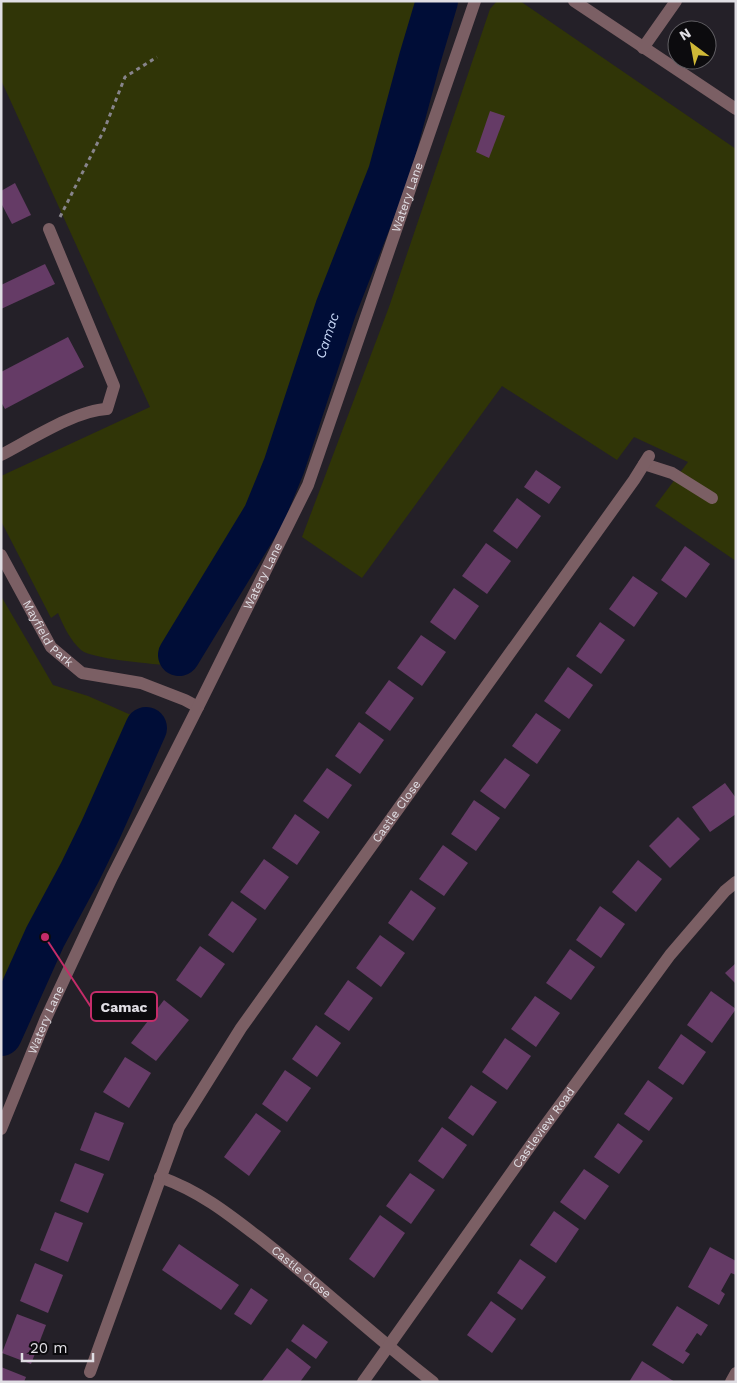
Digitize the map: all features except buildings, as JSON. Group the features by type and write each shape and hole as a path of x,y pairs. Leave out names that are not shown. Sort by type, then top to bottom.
{"street":[{"name":"Watery Lane","path":"1,1130 54,1000 112,877 308,485 475,1"},
{"path":"574,1 736,109"},
{"path":"643,48 676,1"},
{"path":"1,454 80,414 107,409 114,386 49,229"},
{"name":"Castle Close","path":"90,1372 178,1127 241,1028 646,460 672,473 712,498"},
{"name":"Mayfield Park","path":"1,556 51,647 82,673 141,684 185,700 198,707"},
{"name":"Castleview Road","path":"363,1382 536,1138 670,955 725,890 736,882"},
{"name":"Castle Close","path":"160,1177 176,1182 217,1205 286,1259 433,1382"},
{"path":"731,1382 736,1373"}],"path":[{"path":"49,229 63,214 104,130 126,77 156,57"}],"green space":[{"path":"1,1 424,1 404,78 391,142 320,331 255,516 209,584 163,665 96,656 81,650 70,638 58,613 51,618 1,521 1,476 150,407 1,80"},
{"path":"497,1 520,1 736,149 736,561 655,506 688,462 634,437 617,460 502,386 362,578 302,537 389,307 490,9"},
{"path":"1,596 53,685 88,696 140,719 116,770 96,827 72,868 40,932 1,1020"}],"waterway":[{"name":"Camac","path":"179,655 264,515 284,466 336,308 389,173 437,1"},
{"name":"Camac","path":"1,1035 45,937 101,829 146,728"}],"place":[{"name":"Camac","path":"45,937"}]}
